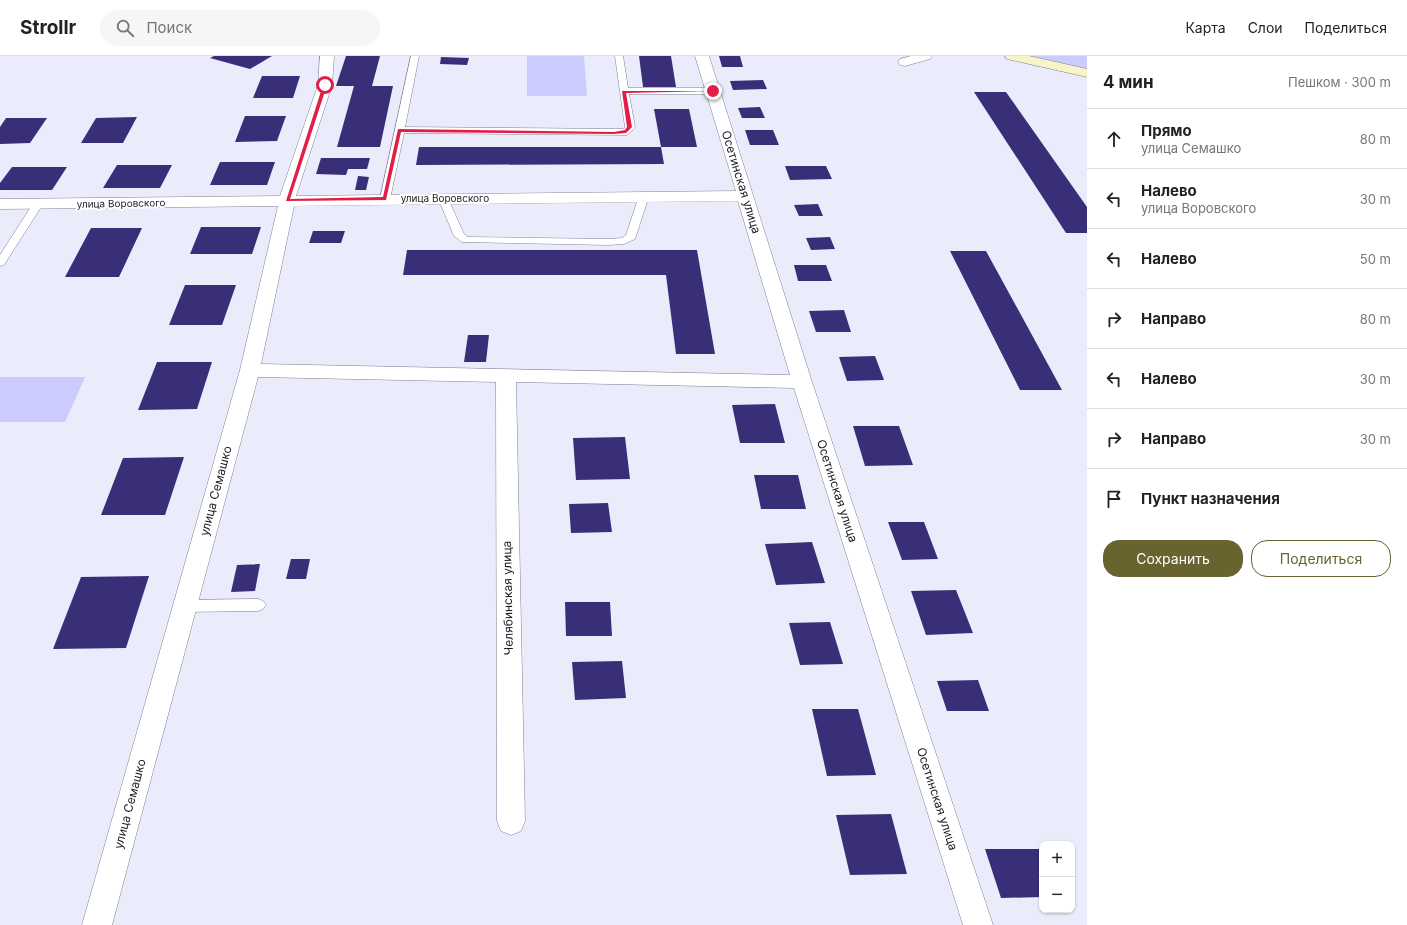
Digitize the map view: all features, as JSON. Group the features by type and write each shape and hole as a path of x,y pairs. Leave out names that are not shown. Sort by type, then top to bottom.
{"main road":[{"path":"1012,56 1087,73"}],"street":[{"name":"улица Семашко","path":"97,925 250,370 287,200 325,85 327,56"},
{"name":"Осетинская улица","path":"702,56 802,382 978,925"},
{"path":"905,62 925,56"},
{"name":"улица Воровского","path":"0,204 443,198 745,196"},
{"path":"250,370 802,382"},
{"name":"Челябинская улица","path":"506,376 511,821"}],"lane":[{"path":"385,199 415,56"},
{"path":"400,130 626,132 630,127 619,56"},
{"path":"624,91 713,91"},
{"path":"443,198 459,236 466,240 608,242 624,241 631,237 644,196"},
{"path":"0,263 38,204"},
{"path":"184,606 258,605"}],"shaded area":[{"path":"527,56 584,56 587,96 527,96"},
{"path":"1005,56 1087,56 1087,77 1027,64"},
{"path":"0,377 85,377 65,422 0,422"}],"building":[{"path":"214,56 272,56 250,69 210,58"},
{"path":"346,56 380,56 372,86 393,86 380,147 337,147 354,86 336,86"},
{"path":"639,56 671,56 676,87 643,87"},
{"path":"719,56 740,56 743,67 722,67"},
{"path":"441,57 469,58 467,65 440,64"},
{"path":"262,76 300,76 293,98 253,98"},
{"path":"763,80 767,89 733,90 730,81"},
{"path":"974,92 1006,92 1087,207 1087,233 1066,233"},
{"path":"760,107 765,118 742,118 738,108"},
{"path":"654,109 689,109 697,147 661,147"},
{"path":"245,116 286,116 277,141 235,142"},
{"path":"137,117 123,143 81,143 96,118"},
{"path":"6,118 47,118 30,143 0,144 0,127"},
{"path":"745,130 773,130 779,145 750,145"},
{"path":"419,147 661,147 664,164 416,165"},
{"path":"321,158 370,158 367,169 348,169 346,175 316,174"},
{"path":"220,162 275,162 267,185 210,185"},
{"path":"117,165 172,165 160,188 103,188"},
{"path":"785,166 826,166 832,179 790,180"},
{"path":"12,167 67,167 52,190 0,190 0,183"},
{"path":"358,176 369,177 366,190 355,190"},
{"path":"818,204 823,216 799,216 794,205"},
{"path":"201,227 261,227 252,254 190,254"},
{"path":"91,228 142,228 119,277 65,277"},
{"path":"313,231 345,231 341,243 309,243"},
{"path":"830,237 835,249 811,250 806,238"},
{"path":"407,250 697,250 715,354 676,354 666,275 403,275"},
{"path":"950,251 986,251 1062,390 1020,390"},
{"path":"794,265 826,265 832,281 798,281"},
{"path":"185,285 236,285 222,325 169,325"},
{"path":"844,310 851,332 816,332 809,311"},
{"path":"468,335 489,335 486,362 464,362"},
{"path":"875,356 884,380 847,381 839,357"},
{"path":"157,362 212,362 197,409 138,410"},
{"path":"775,404 785,443 740,443 732,405"},
{"path":"853,426 899,426 913,465 865,466"},
{"path":"625,437 630,479 576,480 573,438"},
{"path":"184,457 165,515 101,515 123,458"},
{"path":"754,475 798,475 806,509 761,509"},
{"path":"608,503 612,532 571,533 569,504"},
{"path":"888,522 924,522 938,559 902,560"},
{"path":"812,542 825,583 776,585 765,544"},
{"path":"291,559 310,559 306,579 286,579"},
{"path":"260,564 255,591 231,592 237,565"},
{"path":"149,576 126,648 53,649 81,577"},
{"path":"956,590 973,633 926,635 911,591"},
{"path":"565,602 610,602 612,636 566,636"},
{"path":"830,622 843,664 800,665 789,623"},
{"path":"622,661 626,698 575,700 572,662"},
{"path":"978,680 989,711 947,711 937,681"},
{"path":"812,709 858,709 876,775 827,776"},
{"path":"891,814 907,874 850,875 836,815"},
{"path":"985,849 1039,849 1039,897 1001,898"}],"route":[{"path":"325,85 287,200 385,199 400,130 626,132 630,127 624,91 713,91"}]}
